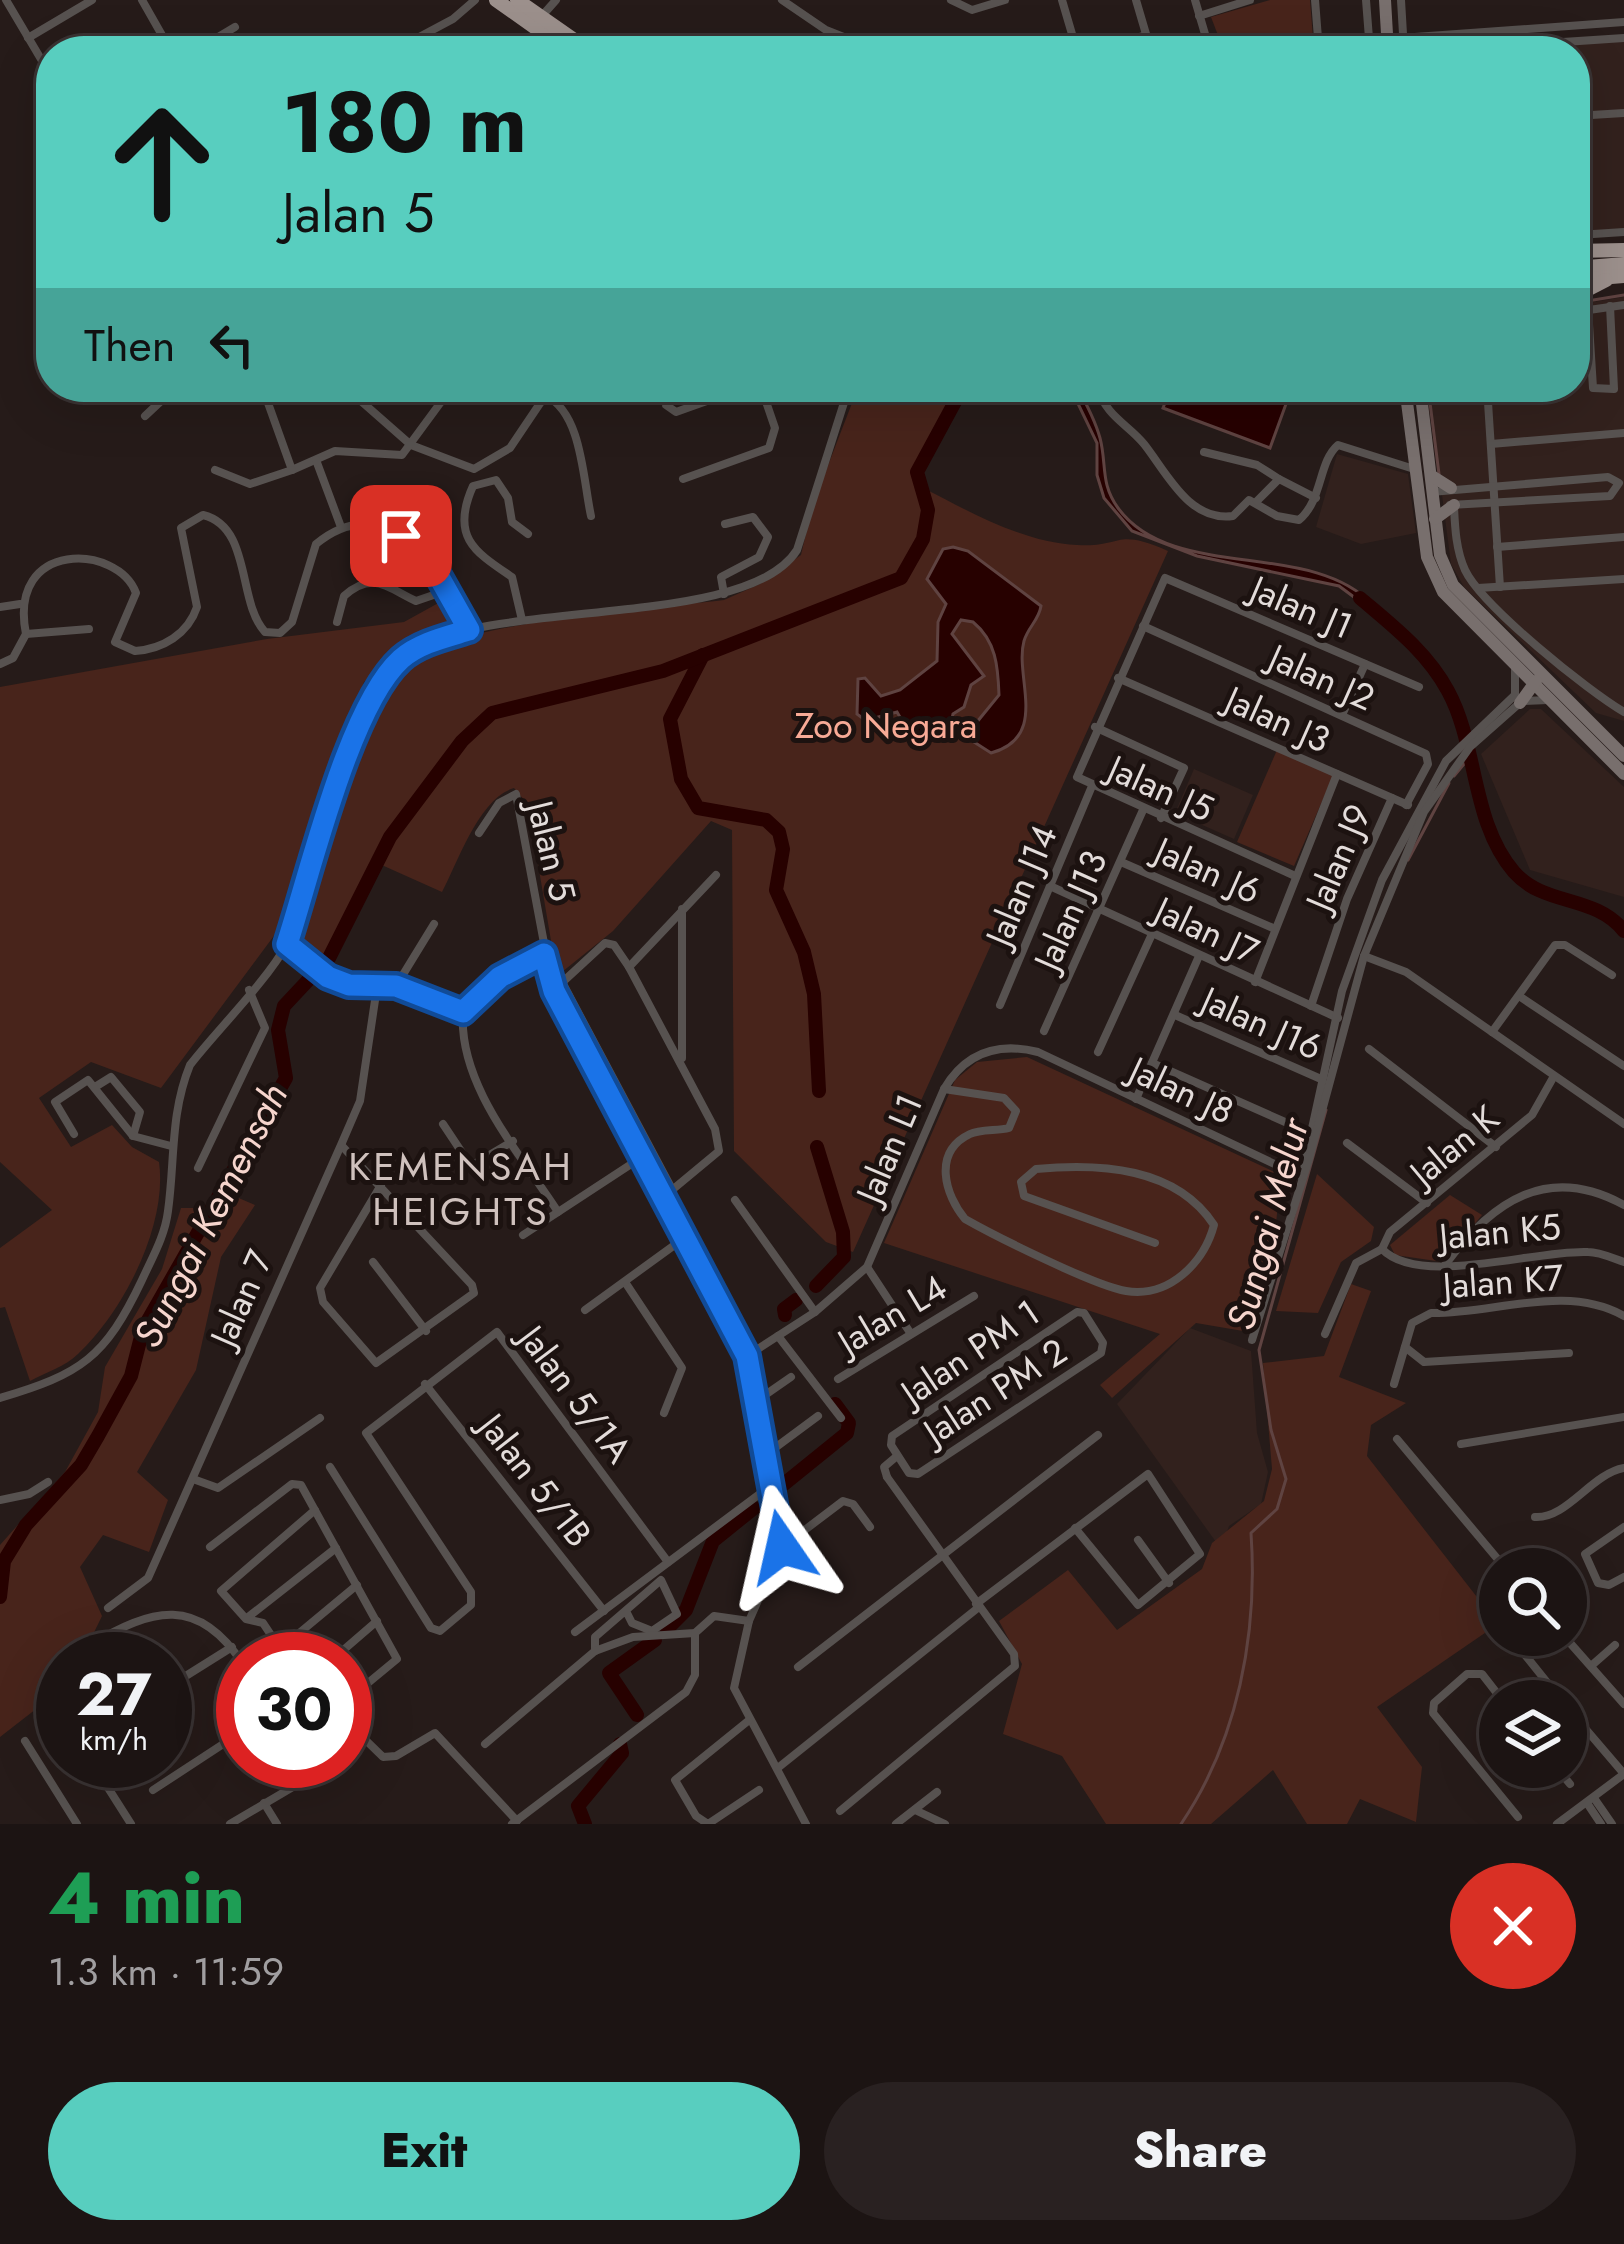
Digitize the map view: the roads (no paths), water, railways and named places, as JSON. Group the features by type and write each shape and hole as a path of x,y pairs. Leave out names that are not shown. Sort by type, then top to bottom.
{"highway":[{"path":"496,0 547,36"},
{"path":"517,0 568,36"},
{"path":"1590,243 1624,250"},
{"path":"1590,267 1624,264"}],"main road":[{"path":"1384,0 1386,36"},
{"path":"1408,402 1427,504 1453,585 1538,677 1624,757"},
{"path":"1420,402 1421,470"},
{"path":"1421,470 1451,488"},
{"path":"1427,504 1454,505"},
{"path":"1427,504 1428,560 1442,592 1513,664 1538,677 1549,700 1624,774"},
{"path":"1520,703 1538,677"}],"street":[{"path":"6,0 36,51"},
{"path":"28,38 92,0"},
{"path":"142,0 163,36"},
{"path":"421,36 475,0"},
{"path":"541,17 556,0"},
{"path":"782,0 841,36"},
{"path":"952,0 972,10 1005,0"},
{"path":"1062,0 1073,36"},
{"path":"1136,0 1143,36"},
{"path":"1195,0 1205,36"},
{"path":"1199,16 1250,0"},
{"path":"1315,0 1318,36"},
{"path":"1366,0 1369,36"},
{"path":"1400,0 1403,36"},
{"path":"1430,36 1624,22"},
{"path":"220,36 235,27"},
{"path":"1590,40 1624,38"},
{"path":"1590,115 1624,113"},
{"path":"1590,238 1624,232"},
{"path":"1590,308 1624,305"},
{"path":"1590,340 1593,388 1614,389 1610,307"},
{"path":"145,416 160,402"},
{"path":"363,402 411,445 474,469 510,448 542,402"},
{"path":"215,470 250,484 335,451 393,458 411,445 441,402"},
{"path":"560,402 570,420 591,516"},
{"path":"667,402 676,412 704,402"},
{"path":"683,479 769,448 775,428 766,402"},
{"path":"0,1398 62,1379 85,1365 120,1326 164,1234 174,1113 190,1065 287,944 354,743 384,679 419,646 469,630 724,594 786,567 797,550 844,402"},
{"path":"1106,402 1113,416 1141,440 1172,488 1203,511 1229,517 1245,500 1257,501 1276,516 1299,520 1316,498 1330,452 1338,445 1421,470"},
{"path":"1488,402 1500,587"},
{"path":"268,403 292,470"},
{"path":"1491,444 1624,433"},
{"path":"1204,452 1257,465 1316,498"},
{"path":"316,460 341,527"},
{"path":"1427,504 1451,488 1608,478 1619,483 1610,496 1454,505 1456,540 1476,588 1578,680 1624,712"},
{"path":"1257,501 1279,479"},
{"path":"522,620 512,577 484,562 469,541 465,513 473,486 496,480 508,498 512,522 528,534"},
{"path":"0,664 13,658 26,634 20,604 27,581 38,569 104,562 128,576 136,593 115,634 119,647 135,651 167,643 193,620 197,608 181,528 202,515 220,522 230,537 260,628 280,633 292,622 307,558 316,544 341,527 380,528 418,549 469,630"},
{"path":"724,594 722,578 759,557 768,537 753,517 725,524"},
{"path":"1497,547 1624,537"},
{"name":"Jalan J5","path":"1165,578 1095,727 1077,777 1293,875"},
{"name":"Jalan J1","path":"1165,578 1419,687"},
{"path":"1476,588 1624,579"},
{"path":"337,622 344,596 365,582 387,583 416,602 448,590"},
{"path":"0,607 20,604"},
{"name":"Jalan J2","path":"1143,626 1426,754 1428,764 1406,805"},
{"path":"26,634 89,629"},
{"path":"1342,715 1365,664"},
{"path":"1252,1340 1303,1178 1340,1018 1382,880 1417,809 1449,764 1515,695 1519,686 1513,664"},
{"path":"1538,677 1567,669"},
{"name":"Jalan J3","path":"1118,677 1417,809"},
{"path":"1570,703 1578,680"},
{"path":"1490,724 1532,698 1549,700"},
{"path":"1095,727 1184,768 1161,818"},
{"path":"1360,954 1449,764"},
{"path":"1255,982 1293,875 1337,774"},
{"name":"Jalan J14","path":"1000,1005 1092,786"},
{"name":"Jalan 5","path":"479,833 499,802 516,794 554,991 642,1156 669,1193"},
{"name":"Jalan J9","path":"1311,1006 1347,899 1392,798"},
{"name":"Jalan J13","path":"1044,1031 1143,810"},
{"name":"Jalan J6","path":"1121,862 1273,928"},
{"path":"629,967 716,875"},
{"name":"Jalan J7","path":"1050,886 1340,1018"},
{"path":"682,909 682,1064"},
{"path":"396,986 434,924"},
{"path":"1098,1052 1152,934"},
{"path":"554,991 605,943 614,945 629,967 715,1129 719,1150 669,1193"},
{"path":"287,944 328,977 396,986 463,1012"},
{"path":"1492,1032 1555,945 1565,945 1612,975"},
{"path":"544,954 500,977 463,1012 461,1038 468,1065 558,1212"},
{"path":"1360,954 1406,971 1624,1124"},
{"path":"1136,1099 1199,956"},
{"name":"Jalan 5","path":"562,982 747,1356 782,1547"},
{"name":"Jalan 7","path":"108,1608 148,1578 341,1145 360,1101 377,987"},
{"path":"199,1168 265,1028 249,989"},
{"path":"1519,996 1624,1066"},
{"name":"Jalan J16","path":"1174,1015 1325,1080"},
{"name":"Jalan L1","path":"747,1356 815,1312 867,1267 944,1089 961,1066 978,1053 1017,1047 1039,1052"},
{"path":"1369,1049 1496,1147"},
{"name":"Jalan J8","path":"1039,1052 1303,1178"},
{"path":"1152,1063 1312,1134"},
{"name":"Jalan K","path":"1325,1334 1356,1263 1382,1249 1385,1236 1532,1115 1554,1076"},
{"path":"95,1087 111,1077 140,1112 133,1136"},
{"path":"74,1134 57,1108 57,1096 82,1080 95,1087 133,1136 171,1146"},
{"path":"944,1089 1004,1098 1016,1111 1009,1128 970,1134 950,1154 944,1178 948,1198 965,1219 1128,1292 1185,1276 1207,1251 1214,1225 1200,1204 1171,1184 1122,1170 1036,1169 1022,1182 1024,1196 1155,1243"},
{"path":"443,1124 471,1166 513,1141"},
{"path":"1347,1143 1426,1203"},
{"path":"341,1145 381,1184 474,1293 376,1363 323,1302 324,1276 381,1184"},
{"path":"523,1235 642,1156"},
{"path":"1444,1266 1480,1225 1535,1190 1580,1186 1624,1205"},
{"path":"735,1200 815,1312"},
{"path":"585,1310 687,1236"},
{"name":"Jalan K5","path":"1382,1249 1395,1259 1444,1266 1568,1252 1594,1252 1624,1262"},
{"path":"373,1262 426,1331"},
{"path":"867,1267 910,1334"},
{"path":"625,1282 682,1368 664,1413"},
{"name":"Jalan L4","path":"838,1378 974,1295"},
{"name":"Jalan K7","path":"1569,1353 1424,1362 1405,1347 1412,1323 1431,1313 1572,1300 1599,1304 1624,1316"},
{"name":"Jalan PM 1","path":"900,1460 891,1440 1082,1311 1104,1348"},
{"name":"Jalan 5/1A","path":"330,1467 434,1632 471,1605 472,1592 366,1432 490,1334 502,1336 668,1562"},
{"path":"778,1336 841,1418"},
{"path":"1394,1384 1405,1347"},
{"name":"Jalan PM 2","path":"900,1460 914,1475 1104,1348"},
{"path":"755,1402 791,1377"},
{"name":"Jalan 5/1B","path":"425,1384 604,1611"},
{"path":"764,1456 818,1416"},
{"path":"193,1479 218,1488 320,1418"},
{"path":"1461,1444 1624,1418"},
{"path":"798,1667 1098,1435"},
{"path":"1397,1439 1488,1548"},
{"path":"840,1811 1013,1670 1014,1654 887,1478 884,1467 900,1460"},
{"path":"1535,1517 1557,1511 1606,1471 1624,1468"},
{"path":"778,1768 1075,1528 1148,1474 1199,1546 1196,1561 1144,1604 1134,1602 1075,1528"},
{"path":"0,1500 29,1494 48,1482"},
{"path":"210,1547 292,1484 301,1485 397,1661 372,1681"},
{"path":"575,1631 769,1487"},
{"path":"806,1824 734,1688 749,1621 782,1547 843,1501 853,1504 870,1527"},
{"path":"269,1632 263,1623 246,1619 224,1596 222,1586 315,1510"},
{"path":"1624,1527 1586,1554 1598,1583 1609,1585 1624,1577"},
{"path":"1138,1540 1169,1582"},
{"path":"246,1619 337,1548"},
{"path":"595,1651 595,1637 662,1580 678,1606 677,1614 652,1631 632,1623 627,1613"},
{"path":"300,1632 357,1585"},
{"path":"115,1632 149,1614 218,1632"},
{"path":"485,1744 595,1651 633,1637 695,1633 714,1616 749,1621"},
{"path":"365,1632 378,1621"},
{"path":"372,1746 383,1757 397,1756 435,1733 514,1822 686,1692 695,1675 695,1633"},
{"path":"1591,1666 1616,1645"},
{"path":"1526,1656 1545,1680"},
{"path":"1582,1656 1624,1704"},
{"path":"1479,1769 1433,1713 1434,1702 1467,1674 1482,1674 1487,1680"},
{"path":"748,1721 675,1780 696,1816 708,1824 758,1790"},
{"path":"1557,1824 1624,1774 1587,1731"},
{"path":"26,1741 77,1824"},
{"path":"153,1790 216,1749"},
{"path":"108,1788 131,1824"},
{"path":"230,1824 288,1788"},
{"path":"1494,1788 1518,1817"},
{"path":"896,1824 937,1792"},
{"path":"1590,1800 1601,1824"},
{"path":"1590,1800 1612,1824"},
{"path":"264,1803 278,1824"},
{"path":"915,1810 945,1824"}],"waterway":[{"path":"1590,301 1624,295"},
{"name":"Sungai Kemensah","path":"0,1597 4,1561 26,1525 81,1465 98,1436 131,1376 143,1329 286,1078 278,1030 284,1006 329,958 390,837 462,741 492,713 663,671 901,578 923,539 928,510 917,472 955,402"},
{"path":"1430,402 1439,474"},
{"path":"1360,598 1420,652 1448,691 1490,830 1514,872 1540,891 1599,911 1624,931"},
{"path":"703,655 670,719 681,779 698,808 766,820 779,832 783,849 776,890 804,952 814,994 819,1091"},
{"name":"Sungai Melur","path":"1454,776 1469,758"},
{"name":"Sungai Melur","path":"1408,860 1449,783"},
{"name":"Sungai Melur","path":"1181,1824 1217,1757 1240,1685 1251,1609 1251,1533 1277,1509 1286,1479 1271,1430 1259,1350 1326,1110"},
{"path":"816,1286 844,1257 843,1232 817,1147"},
{"path":"785,1315 784,1309 796,1300"},
{"path":"784,1484 847,1433 849,1423 835,1404"},
{"path":"667,1629 686,1610 713,1541 754,1508"},
{"path":"637,1715 609,1673 655,1640"},
{"path":"585,1824 578,1806 622,1753 620,1744"}],"district":[{"name":"KEMENSAH HEIGHTS","path":"461,1188"}],"park label":[{"name":"Zoo Negara","path":"886,725"}]}
